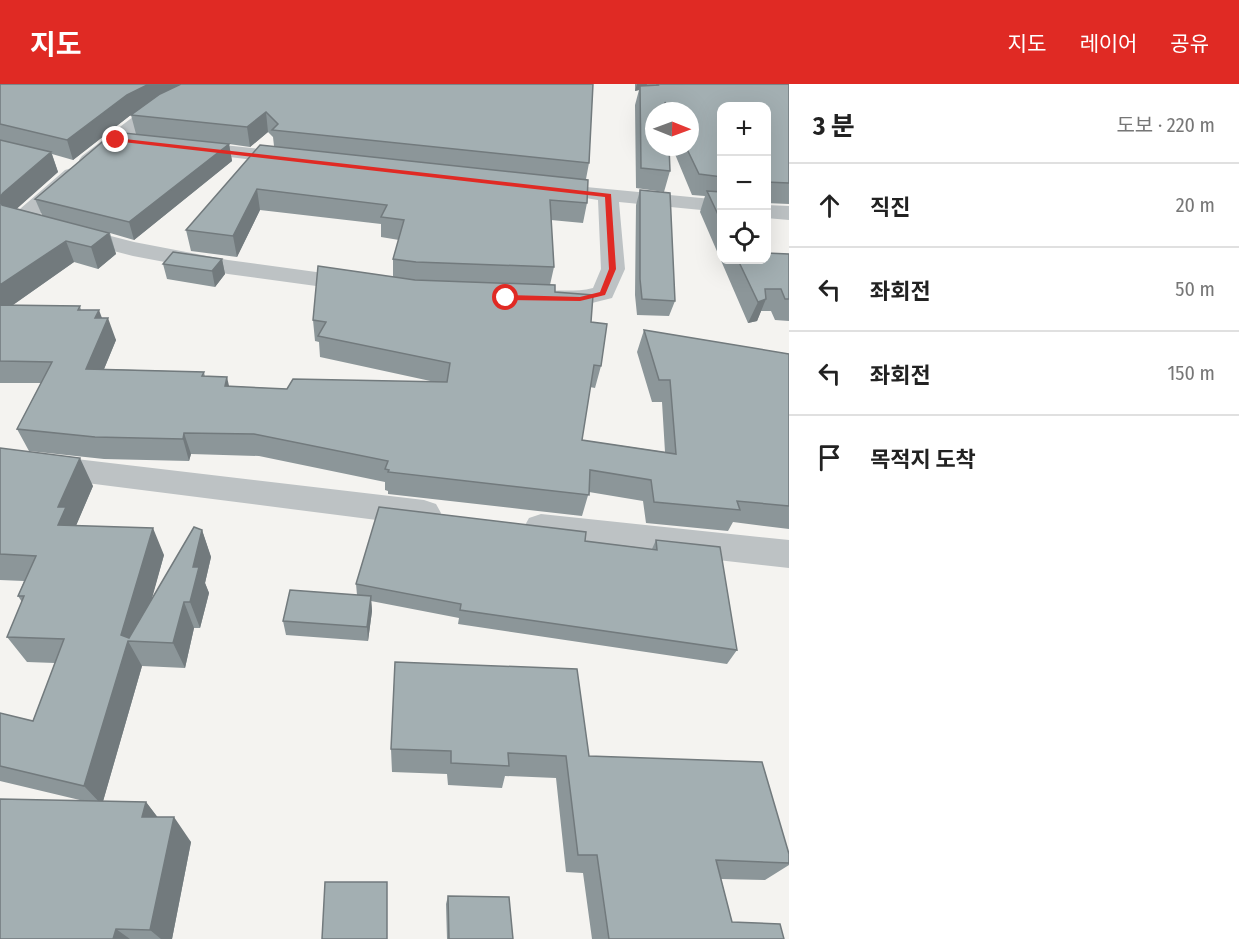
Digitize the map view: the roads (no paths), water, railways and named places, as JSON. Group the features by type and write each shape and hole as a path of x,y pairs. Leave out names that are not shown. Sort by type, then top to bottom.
{"street":[{"path":"11,217 69,167 116,140 148,114 184,94"},
{"path":"116,140 138,142"},
{"path":"172,146 319,161"},
{"path":"562,190 717,206"},
{"path":"527,298 580,299 603,293 613,269 608,195"},
{"path":"771,211 789,213"},
{"path":"11,217 133,249 228,267 382,288"},
{"path":"0,462 448,516"},
{"path":"507,524 789,554"}]}
